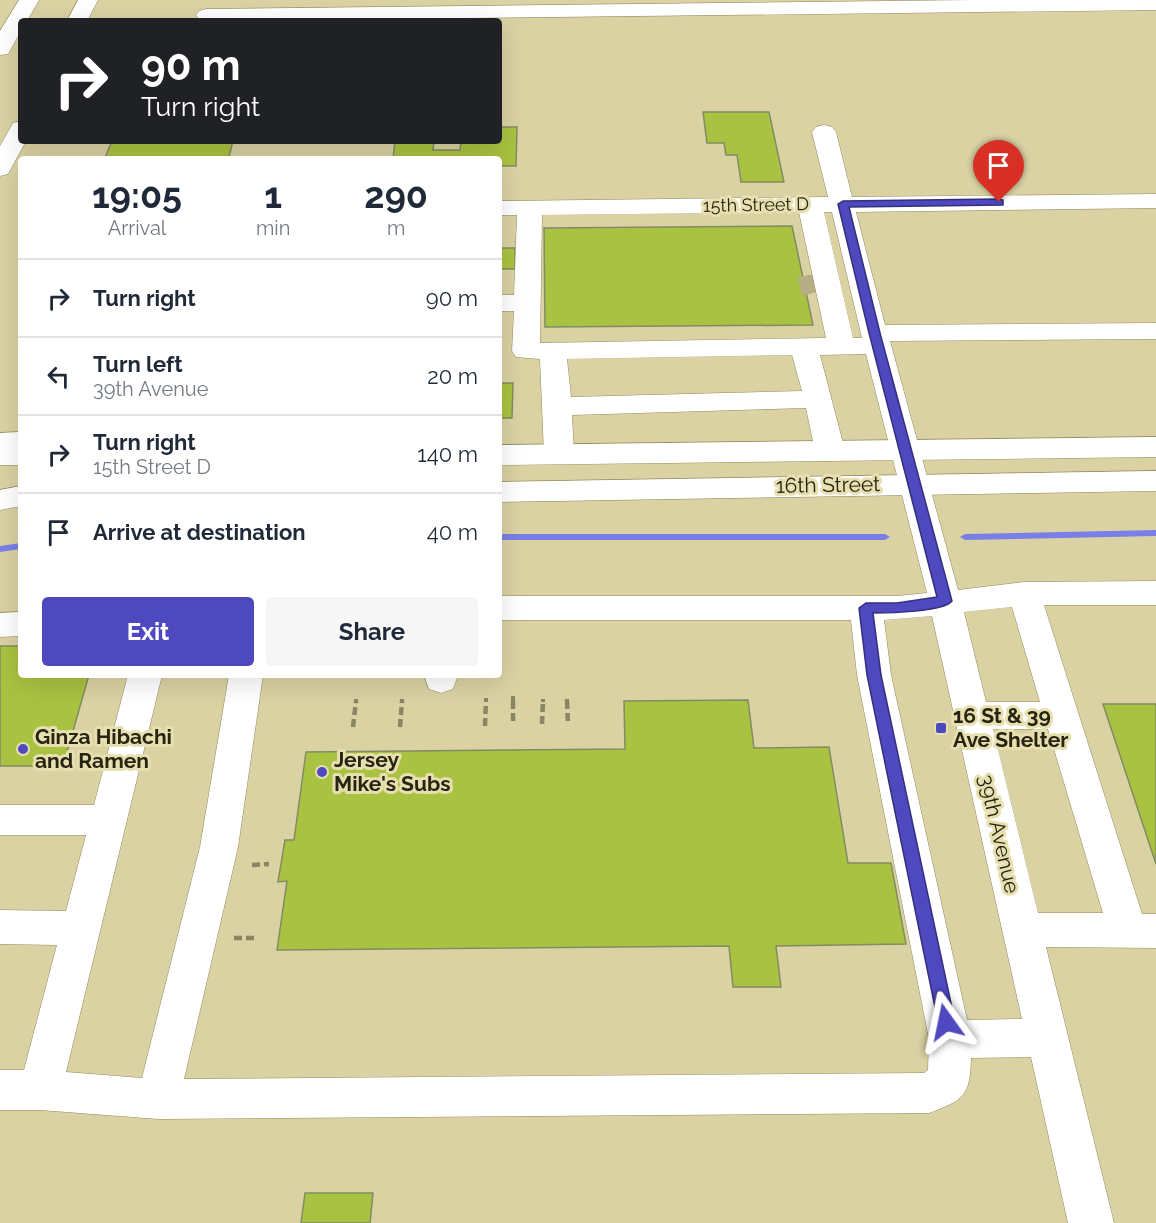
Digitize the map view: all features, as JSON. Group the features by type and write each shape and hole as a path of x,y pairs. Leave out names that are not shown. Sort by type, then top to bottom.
{"main road":[{"path":"18,18 29,0"},
{"path":"79,18 88,0"},
{"path":"206,15 800,3 1156,4"},
{"path":"0,49 18,19"},
{"name":"39th Avenue","path":"824,132 945,601 1091,1223"},
{"path":"0,169 18,134"},
{"name":"15th Street D","path":"502,208 1156,201"},
{"path":"810,205 819,284 841,346"},
{"path":"530,208 526,352 556,406 559,454"},
{"path":"502,303 528,303"},
{"path":"526,352 841,346 876,340 1156,331"},
{"path":"804,347 830,451"},
{"path":"556,406 818,399"},
{"path":"0,442 18,441"},
{"name":"16th Street","path":"502,455 1156,447"},
{"path":"0,455 18,455"},
{"name":"16th Street","path":"502,492 1156,480"},
{"path":"502,608 897,608 1024,594 1156,593"},
{"path":"1021,930 1142,931 1060,715 1024,594"},
{"path":"144,678 80,928 20,1090 158,1099 930,1093 949,1081 950,1039 874,675 866,608"},
{"path":"0,625 18,624"},
{"path":"158,1099 219,847 246,678"},
{"path":"971,716 1060,715"},
{"path":"0,820 108,820"},
{"path":"0,927 80,928"},
{"path":"950,1039 1046,1038"}],"path":[{"path":"513,696 513,725"},
{"path":"485,726 486,698"},
{"path":"353,727 356,699"},
{"path":"400,727 402,699"},
{"path":"542,724 543,699"},
{"path":"567,699 568,724"},
{"path":"230,938 258,938"}],"building":[{"path":"703,112 769,112 784,182 741,182 737,155 726,155 724,143 707,143"},
{"path":"502,127 517,127 516,166 502,166 502,156 393,156 395,144 434,144 433,150 460,150 461,144 502,144"},
{"path":"111,144 232,144 229,156 106,156"},
{"path":"792,226 813,325 545,327 544,228"},
{"path":"502,248 515,248 515,269 502,269"},
{"path":"502,383 513,383 512,418 502,418"},
{"path":"0,646 18,646 18,678 88,678 63,766 0,766"},
{"path":"748,700 754,748 829,747 848,863 891,863 906,944 776,946 781,987 733,987 729,946 277,950 287,881 278,882 285,840 294,840 306,752 625,749 624,701"},
{"path":"1103,704 1156,704 1156,864"},
{"path":"305,1193 373,1193 370,1223 301,1223"}],"waterway":[{"path":"965,537 1156,533"},
{"path":"502,537 885,537"},
{"path":"0,549 18,546"}],"tunnel":[{"path":"809,275 813,293"}],"place":[{"name":"16 St & 39 Ave Shelter","path":"941,728"},
{"name":"Ginza Hibachi and Ramen","path":"23,749"},
{"name":"Jersey Mike's Subs","path":"322,772"}],"route":[{"path":"946,1022 874,675 866,608 897,608 945,601 874,333 843,204 999,202"}]}
